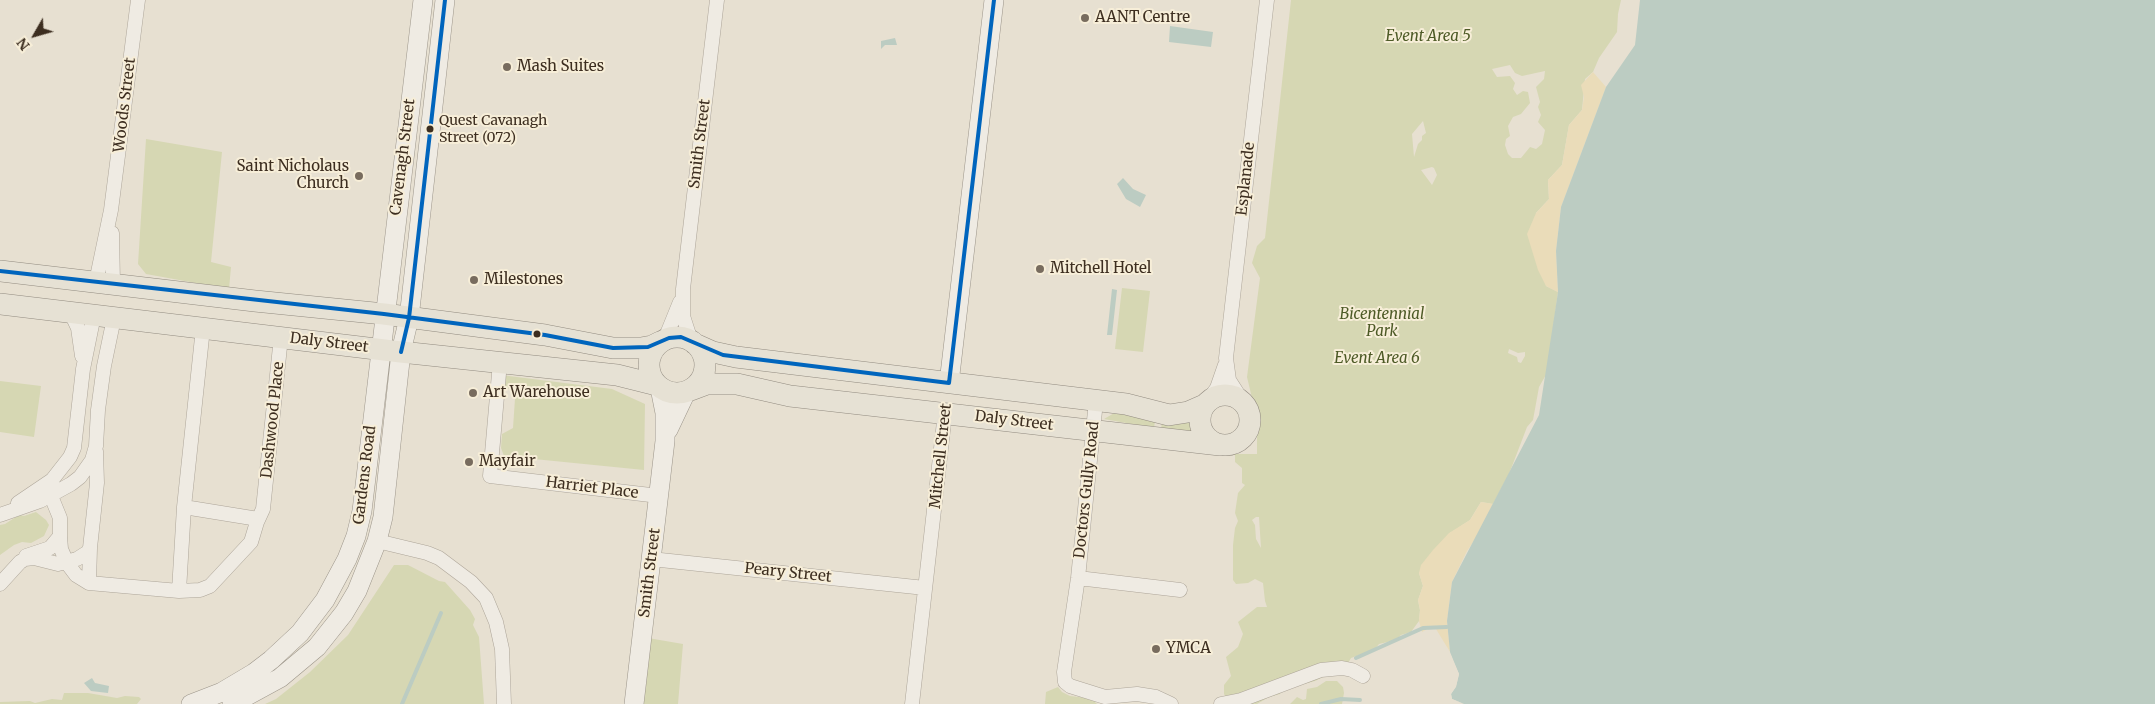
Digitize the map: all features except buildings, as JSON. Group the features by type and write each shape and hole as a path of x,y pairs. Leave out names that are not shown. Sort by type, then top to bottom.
{"main road":[{"path":"0,271 255,302 384,314 545,335 613,348 641,348 652,346 663,340 676,337 693,342 702,354 705,366 702,378 688,391 675,393 659,387 650,375 648,362 652,351 663,340"},
{"path":"104,283 104,316"},
{"path":"203,328 207,296"},
{"name":"Dashwood Place","path":"255,302 275,318 281,329 281,338"},
{"name":"Daly Street","path":"0,304 390,351 617,375 659,387"},
{"name":"Daly Street","path":"688,391 707,384 736,384 790,396 1220,445 1239,441 1244,436 1250,421 1245,405 1229,395 1217,396 1188,412 1169,415 1126,404 736,357 713,352 693,342"},
{"name":"Mitchell Street","path":"945,413 949,383"},
{"path":"1206,403 1200,416 1203,432 1212,442 1220,445"}],"street":[{"name":"Woods Street","path":"104,283 111,210 138,0"},
{"name":"Cavenagh Street","path":"390,351 384,314 423,0"},
{"name":"Cavenagh Street","path":"390,351 409,318 445,0"},
{"name":"Smith Street","path":"663,340 677,313 683,289 717,0"},
{"name":"Mitchell Street","path":"949,383 994,0"},
{"name":"Esplanade","path":"1206,403 1217,388 1226,358 1266,0"},
{"path":"399,196 423,198"},
{"name":"Smith Street","path":"683,289 684,316 693,342"},
{"path":"0,514 52,480 70,457 76,440 83,369 79,334 71,313"},
{"path":"83,369 104,316"},
{"path":"52,480 51,496 60,518 61,549 67,563 76,575 90,583 90,548 97,483 96,446 98,410 104,366 104,316"},
{"path":"178,591 184,507 203,328"},
{"name":"Dashwood Place","path":"90,583 178,591 200,590 210,586 251,542 258,518 263,509 281,338"},
{"name":"Gardens Road","path":"191,704 238,684 271,660 300,633 325,600 356,536 362,511 367,462 390,351"},
{"name":"Gardens Road","path":"232,704 280,678 317,647 344,613 357,591 377,541 383,517 388,464 390,351"},
{"name":"Esplanade","path":"1226,358 1229,380 1245,405"},
{"name":"Harriet Place","path":"500,362 490,476 659,496"},
{"name":"Smith Street","path":"634,704 665,441 665,414 659,387"},
{"name":"Smith Street","path":"665,441 672,419 688,391"},
{"name":"Doctors Gully Road","path":"1096,401 1078,578 1064,682 1070,686 1105,697 1137,694 1156,697 1170,704"},
{"path":"79,408 98,410"},
{"name":"Mitchell Street","path":"912,704 945,413"},
{"path":"0,514 51,496 72,484 87,469 96,446"},
{"path":"70,457 87,469"},
{"path":"367,462 388,464"},
{"path":"184,507 258,518"},
{"path":"0,584 29,555 50,548 60,536"},
{"path":"356,536 404,546 439,558 471,582 486,598 496,622 502,649 504,704"},
{"path":"21,562 34,558 58,564 67,563 85,555 90,548"},
{"name":"Peary Street","path":"651,559 925,588"},
{"name":"Doctors Gully Road","path":"1078,578 1180,590"},
{"path":"1221,704 1241,700 1321,670 1342,668 1363,676"}],"green space":[{"name":"Bicentennial Park","path":"1291,0 1621,0 1617,32 1599,58 1593,72 1585,79 1582,110 1569,125 1562,165 1548,180 1549,199 1536,213 1546,286 1558,292 1547,373 1539,387 1533,420 1527,427 1509,474 1493,504 1481,502 1470,520 1449,534 1419,573 1423,586 1418,600 1420,610 1419,621 1411,632 1401,635 1396,640 1379,644 1374,650 1351,658 1347,665 1315,681 1304,684 1299,674 1291,678 1280,694 1269,697 1257,704 1230,704 1224,694 1224,685 1231,676 1226,657 1238,647 1243,634 1238,622 1257,607 1267,607 1263,583 1255,579 1248,583 1236,584 1233,580 1233,545 1235,528 1238,521 1235,513 1238,493 1245,485 1242,483 1242,468 1235,462 1235,455 1223,454 1257,454 1257,419 1247,377 1260,278 1252,263 1257,246 1265,238","holes":["1510,65 1515,73 1522,76 1545,71 1544,79 1536,87 1540,102 1538,107 1541,115 1538,122 1545,130 1542,144 1536,149 1530,147 1521,158 1512,158 1508,154 1505,145 1506,139 1510,136 1508,126 1513,117 1521,114 1530,103 1528,92 1523,91 1517,95 1513,89 1515,83 1510,76 1497,77 1492,69","1423,121 1426,133 1422,136 1414,157 1412,134","1434,168 1437,175 1432,185 1421,170","1509,349 1518,353 1525,352 1521,363 1518,362 1517,357 1508,353","1259,517 1261,548 1256,539 1255,525 1252,520"]},
{"path":"146,139 222,152 211,262 231,267 229,289 146,274 138,264"},
{"path":"1122,288 1150,291 1143,352 1115,349"},
{"path":"501,375 612,389 645,404 644,470 504,456 501,448 502,434 513,428 516,384 502,392"},
{"path":"0,381 41,386 34,437 0,432"},
{"path":"1116,412 1155,421 1154,428 1104,419"},
{"path":"1190,421 1192,432 1161,429 1162,422"},
{"path":"36,512 49,525 44,536 31,543 22,542 14,545 0,555 0,525 19,515 24,516"},
{"path":"394,565 408,565 439,581 445,582 470,610 475,619 473,625 479,637 484,704 265,704 276,699 310,672 348,635"},
{"path":"648,638 683,644 678,704 643,704"},
{"path":"1326,681 1337,681 1343,687 1342,704 1290,704 1297,697 1303,700 1306,699 1307,689 1317,687"},
{"path":"1058,687 1062,692 1070,696 1096,699 1095,702 1097,704 1045,704 1046,692"},
{"path":"64,693 88,693 117,698 125,696 139,697 141,699 137,704 0,704 0,702 30,701 35,703 52,699 62,700"}],"sand":[{"path":"1593,72 1606,87 1561,207 1556,251 1558,292 1546,286 1538,270 1527,234 1536,213 1549,199 1548,180 1562,165 1569,125 1582,110 1584,97 1581,85"},
{"path":"1481,502 1493,504 1481,531 1467,551 1452,582 1447,621 1450,652 1436,629 1429,628 1422,632 1419,621 1420,610 1418,600 1423,586 1419,573 1421,565 1433,550 1449,533 1470,520"}],"shaded area":[{"path":"1640,0 2155,0 2155,704 1464,704 1452,699 1451,694 1456,686 1459,674 1450,652 1447,621 1452,582 1539,415 1558,292 1556,251 1561,207 1606,87 1635,45"},
{"path":"1170,26 1213,32 1211,47 1169,42"},
{"path":"895,38 897,45 885,45 881,49 881,41"},
{"path":"1123,178 1133,189 1146,195 1140,207 1126,199 1117,184"},
{"path":"1112,289 1117,290 1112,335 1107,335"},
{"path":"92,678 95,683 109,686 108,693 91,691 84,683"}],"pier":[{"path":"1447,647 1459,674 1456,687 1451,694 1452,699 1464,704 1449,699 1449,693 1454,686 1456,674"}],"waterway":[{"path":"402,704 441,613"},
{"path":"1356,658 1423,628 1447,627"},
{"path":"1321,704 1341,699 1360,700"}],"transit line":[{"path":"401,352 409,318 445,0"},
{"path":"0,271 384,314 545,335 613,348 648,347 669,338 681,337 723,355 949,383 994,0"}],"place":[{"name":"AANT Centre","path":"1085,18"},
{"name":"Mash Suites","path":"507,67"},
{"name":"Quest Cavanagh Street (072)","path":"430,129"},
{"name":"Saint Nicholaus Church","path":"359,176"},
{"name":"Mitchell Hotel","path":"1040,269"},
{"name":"Milestones","path":"474,280"},
{"name":"Art Warehouse","path":"473,393"},
{"name":"Mayfair","path":"469,462"},
{"name":"YMCA","path":"1156,649"}],"park label":[{"name":"Event Area 5","path":"1428,37"},
{"name":"Event Area 6","path":"1377,359"}]}
